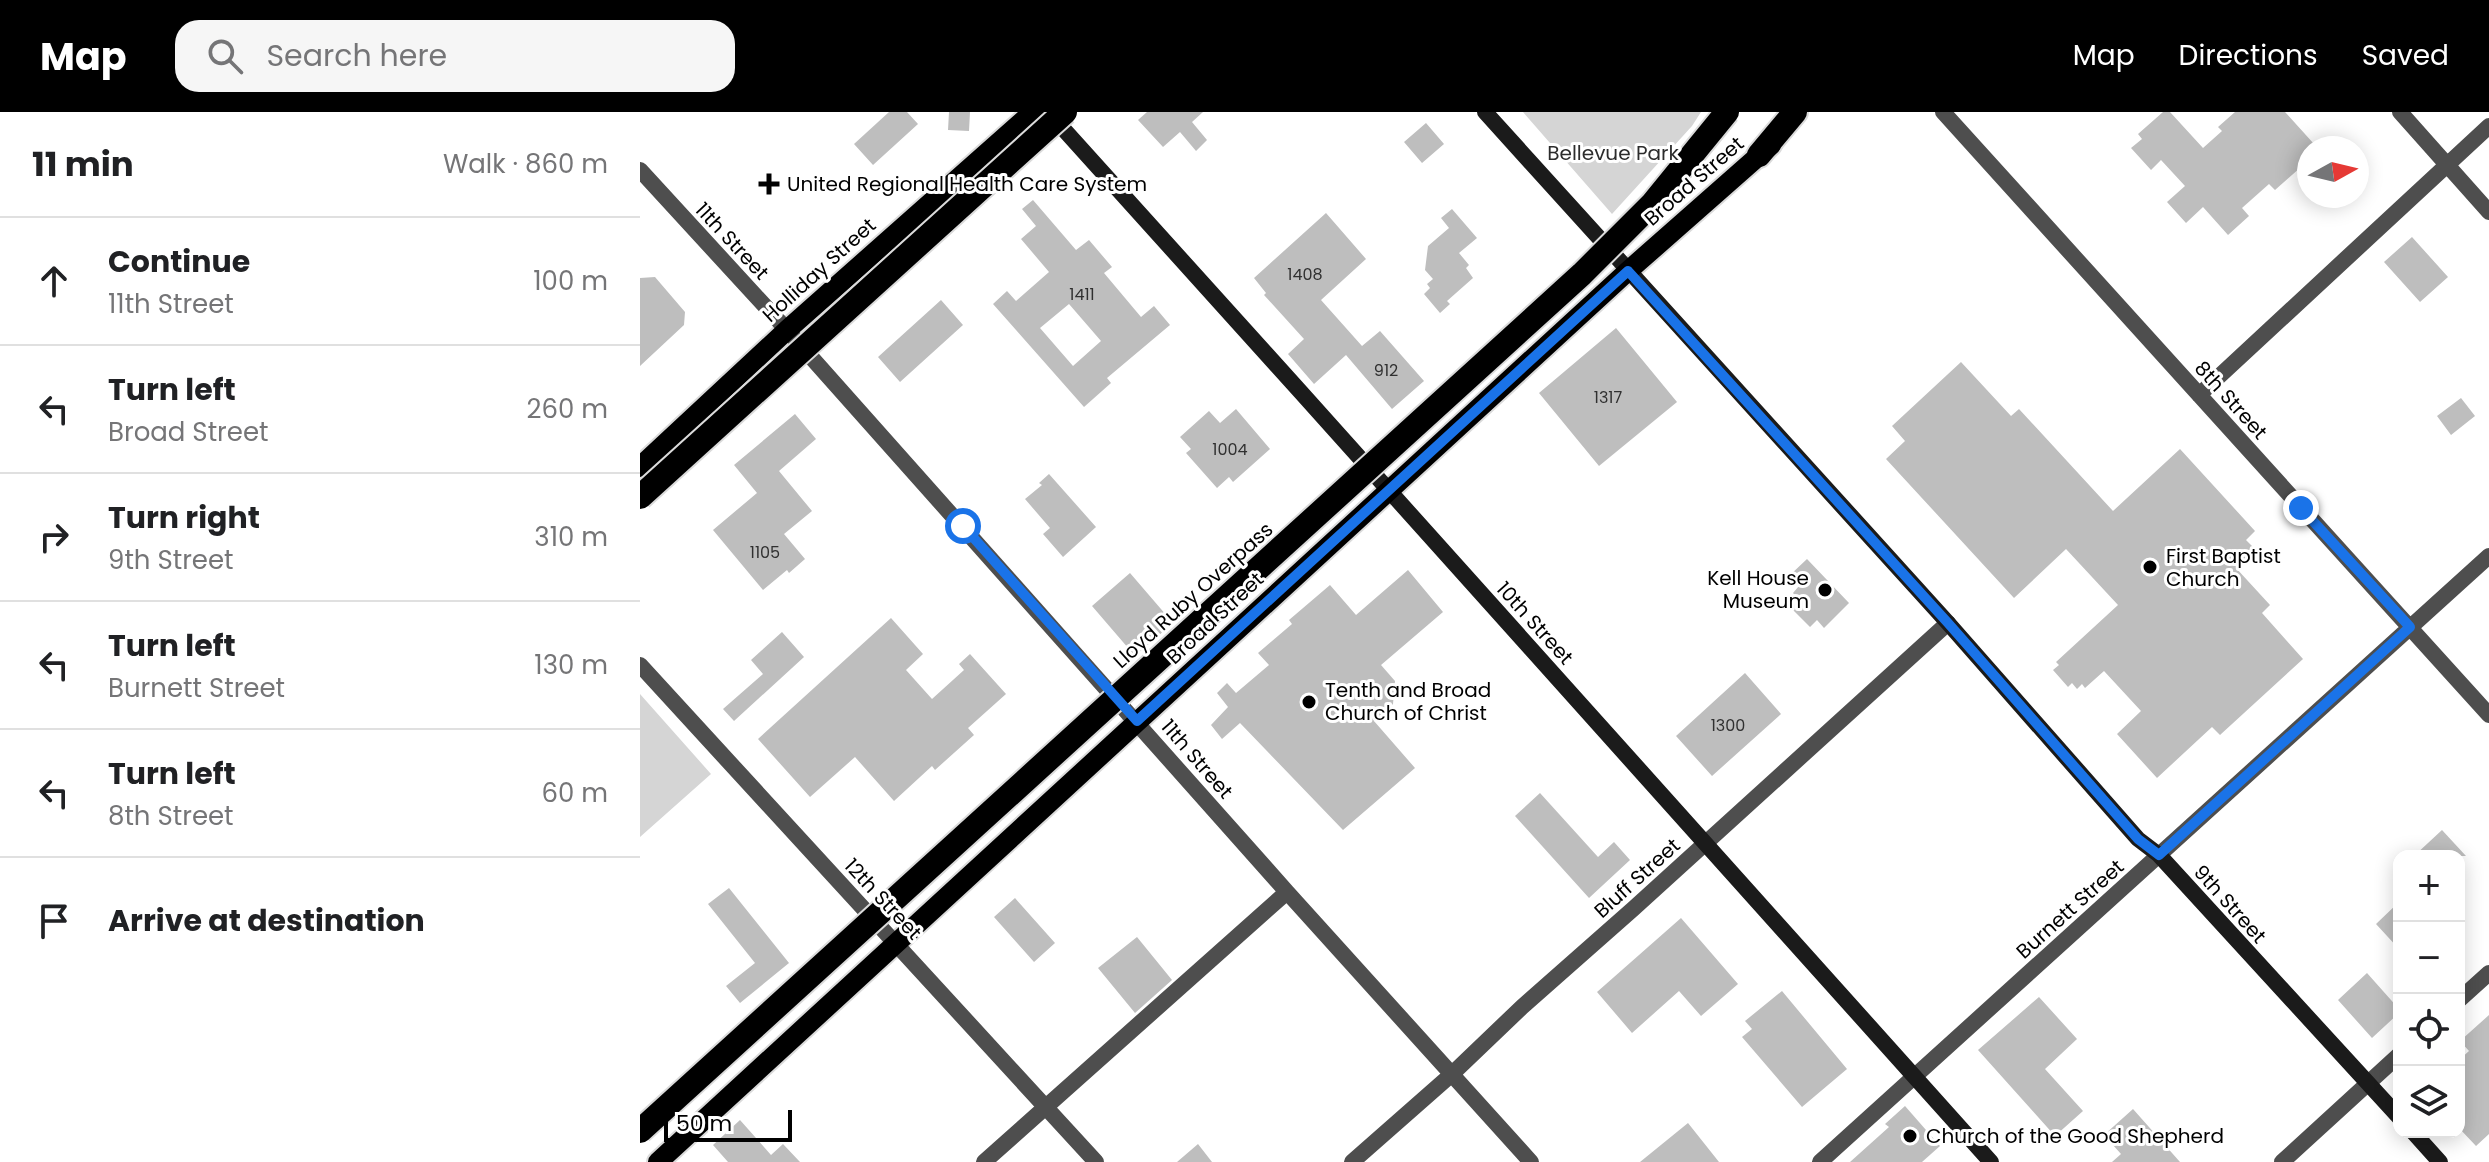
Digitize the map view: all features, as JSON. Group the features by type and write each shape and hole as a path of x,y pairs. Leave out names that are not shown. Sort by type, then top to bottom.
{"highway":[{"path":"640,497 1065,112"},
{"name":"Lloyd Ruby Overpass","path":"640,1131 1582,274 1652,204 1727,112"},
{"path":"1759,155 1795,112"}],"main road":[{"name":"Holliday Street","path":"640,467 787,330 1033,112"},
{"name":"Broad Street","path":"658,1162 1628,271 1806,112"}],"street":[{"name":"10th Street","path":"1048,112 1991,1162"},
{"name":"9th Street","path":"1485,112 1948,623 2138,839 2159,855 2393,1110"},
{"name":"8th Street","path":"1943,112 2489,715"},
{"path":"2400,112 2489,212"},
{"path":"2199,395 2489,126"},
{"name":"11th Street","path":"640,170 787,330 1531,1162"},
{"name":"Burnett Street","path":"1820,1162 2489,556"},
{"name":"Bluff Street","path":"1352,1162 1948,623"},
{"name":"12th Street","path":"640,665 1096,1162"},
{"path":"984,1162 1287,892"},
{"path":"2465,995 2489,973"},
{"path":"2282,1162 2393,1060"},
{"path":"2418,1138 2440,1162"}],"green space":[{"name":"Bellevue Park","path":"1523,112 1701,112 1692,126 1612,214"},
{"path":"640,694 711,774 640,837"}],"building":[{"path":"889,112 907,112 918,124 873,165 854,144"},
{"path":"949,112 970,112 969,131 948,130"},
{"path":"1147,112 1203,112 1192,122 1207,140 1196,151 1180,132 1163,147 1138,120"},
{"path":"2163,112 2170,112 2203,148 2222,131 2218,127 2235,112 2285,112 2307,136 2297,136 2297,171 2275,190 2269,184 2242,208 2249,216 2228,235 2203,207 2186,223 2167,202 2185,186 2161,160 2151,170 2131,148 2142,139 2138,134"},
{"path":"1426,123 1444,144 1422,163 1404,142"},
{"path":"1033,200 1076,250 1089,240 1112,267 1104,273 1141,317 1154,306 1170,325 1107,378 1111,383 1084,407 993,304 1007,291 1016,301 1049,272 1021,239 1036,226 1022,209","holes":["1069,304 1101,341 1073,366 1040,328"]},
{"path":"1452,209 1477,238 1459,253 1469,265 1466,268 1473,278 1447,301 1450,304 1440,313 1424,294 1430,288 1427,284 1433,279 1425,270 1428,246 1449,228 1441,218"},
{"path":"1326,213 1366,259 1321,300 1362,346 1380,331 1424,381 1392,409 1346,355 1314,384 1288,354 1304,339 1264,295 1266,293 1254,278"},
{"path":"2412,237 2448,277 2420,302 2384,262"},
{"path":"655,277 685,312 684,325 640,366 640,278"},
{"path":"941,300 963,325 900,382 878,357"},
{"path":"1616,328 1677,402 1599,466 1539,393"},
{"name":"First Baptist Church","path":"1961,362 2011,416 2019,409 2113,511 2180,449 2255,531 2246,540 2256,550 2236,568 2270,605 2262,613 2303,659 2220,735 2212,727 2157,778 2117,734 2141,711 2104,671 2085,688 2082,684 2077,689 2072,683 2068,687 2053,670 2059,665 2056,662 2118,605 2066,549 2014,598 1886,459 1905,441 1892,426"},
{"path":"2461,398 2475,416 2451,435 2437,416"},
{"path":"1236,409 1270,449 1233,482 1229,477 1217,488 1186,453 1191,449 1180,437 1209,411 1220,423"},
{"path":"795,414 816,439 779,471 812,511 784,534 805,559 763,590 713,530 757,493 734,465"},
{"path":"1049,474 1096,527 1063,557 1043,534 1050,528 1025,499 1042,485 1039,483"},
{"path":"1807,559 1849,603 1824,628 1817,620 1810,627 1791,608 1799,600 1793,593 1799,586 1789,576"},
{"name":"Tenth and Broad Church of Christ","path":"1408,570 1443,612 1381,665 1395,681 1393,704 1374,721 1415,768 1343,830 1240,723 1222,739 1211,725 1228,707 1217,693 1227,683 1236,693 1269,665 1258,653 1292,624 1289,620 1330,585 1356,615"},
{"path":"1130,573 1173,623 1135,656 1092,606"},
{"path":"891,618 923,654 906,670 932,699 964,670 959,664 970,654 1006,694 968,728 974,735 935,770 932,766 894,801 855,757 810,797 758,739"},
{"path":"782,632 804,657 734,721 723,709 763,674 751,660"},
{"path":"1745,673 1781,714 1712,776 1676,736"},
{"path":"1540,793 1598,857 1614,842 1630,860 1589,898 1515,816"},
{"path":"2442,830 2460,850 2420,850"},
{"path":"729,888 789,963 740,1003 726,986 755,963 708,904"},
{"path":"1015,898 1055,943 1034,962 994,917"},
{"path":"2393,908 2393,942 2376,924"},
{"path":"1681,918 1738,984 1701,1016 1679,991 1632,1033 1597,992"},
{"path":"1137,937 1172,980 1135,1013 1098,968"},
{"path":"2367,973 2393,1002 2393,1019 2372,1038 2338,1000"},
{"path":"1782,991 1847,1069 1802,1107 1742,1037 1752,1029 1745,1021"},
{"path":"2039,997 2077,1039 2045,1069 2083,1111 2055,1136 1978,1050"},
{"path":"2489,1015 2489,1134 2476,1146 2465,1134 2465,1055 2469,1051 2465,1047 2465,1037"},
{"name":"Church of the Good Shepherd","path":"1905,1106 1940,1146 1922,1162 1850,1162 1889,1127 1885,1124"},
{"path":"2133,1109 2180,1162 2112,1162 2121,1154 2104,1135"},
{"path":"740,1120 771,1155 783,1144 800,1162 728,1162 713,1145"},
{"path":"1688,1123 1719,1162 1640,1162"},
{"path":"1198,1144 1212,1162 1177,1162"}],"place":[{"name":"United Regional Health Care System","path":"769,184"},
{"name":"First Baptist Church","path":"2150,567"},
{"name":"Kell House Museum","path":"1825,590"},
{"name":"Tenth and Broad Church of Christ","path":"1309,702"},
{"name":"Church of the Good Shepherd","path":"1910,1136"}],"route":[{"path":"963,526 1137,721 1628,271 1948,623 2138,839 2159,855 2410,627 2301,508"}]}
